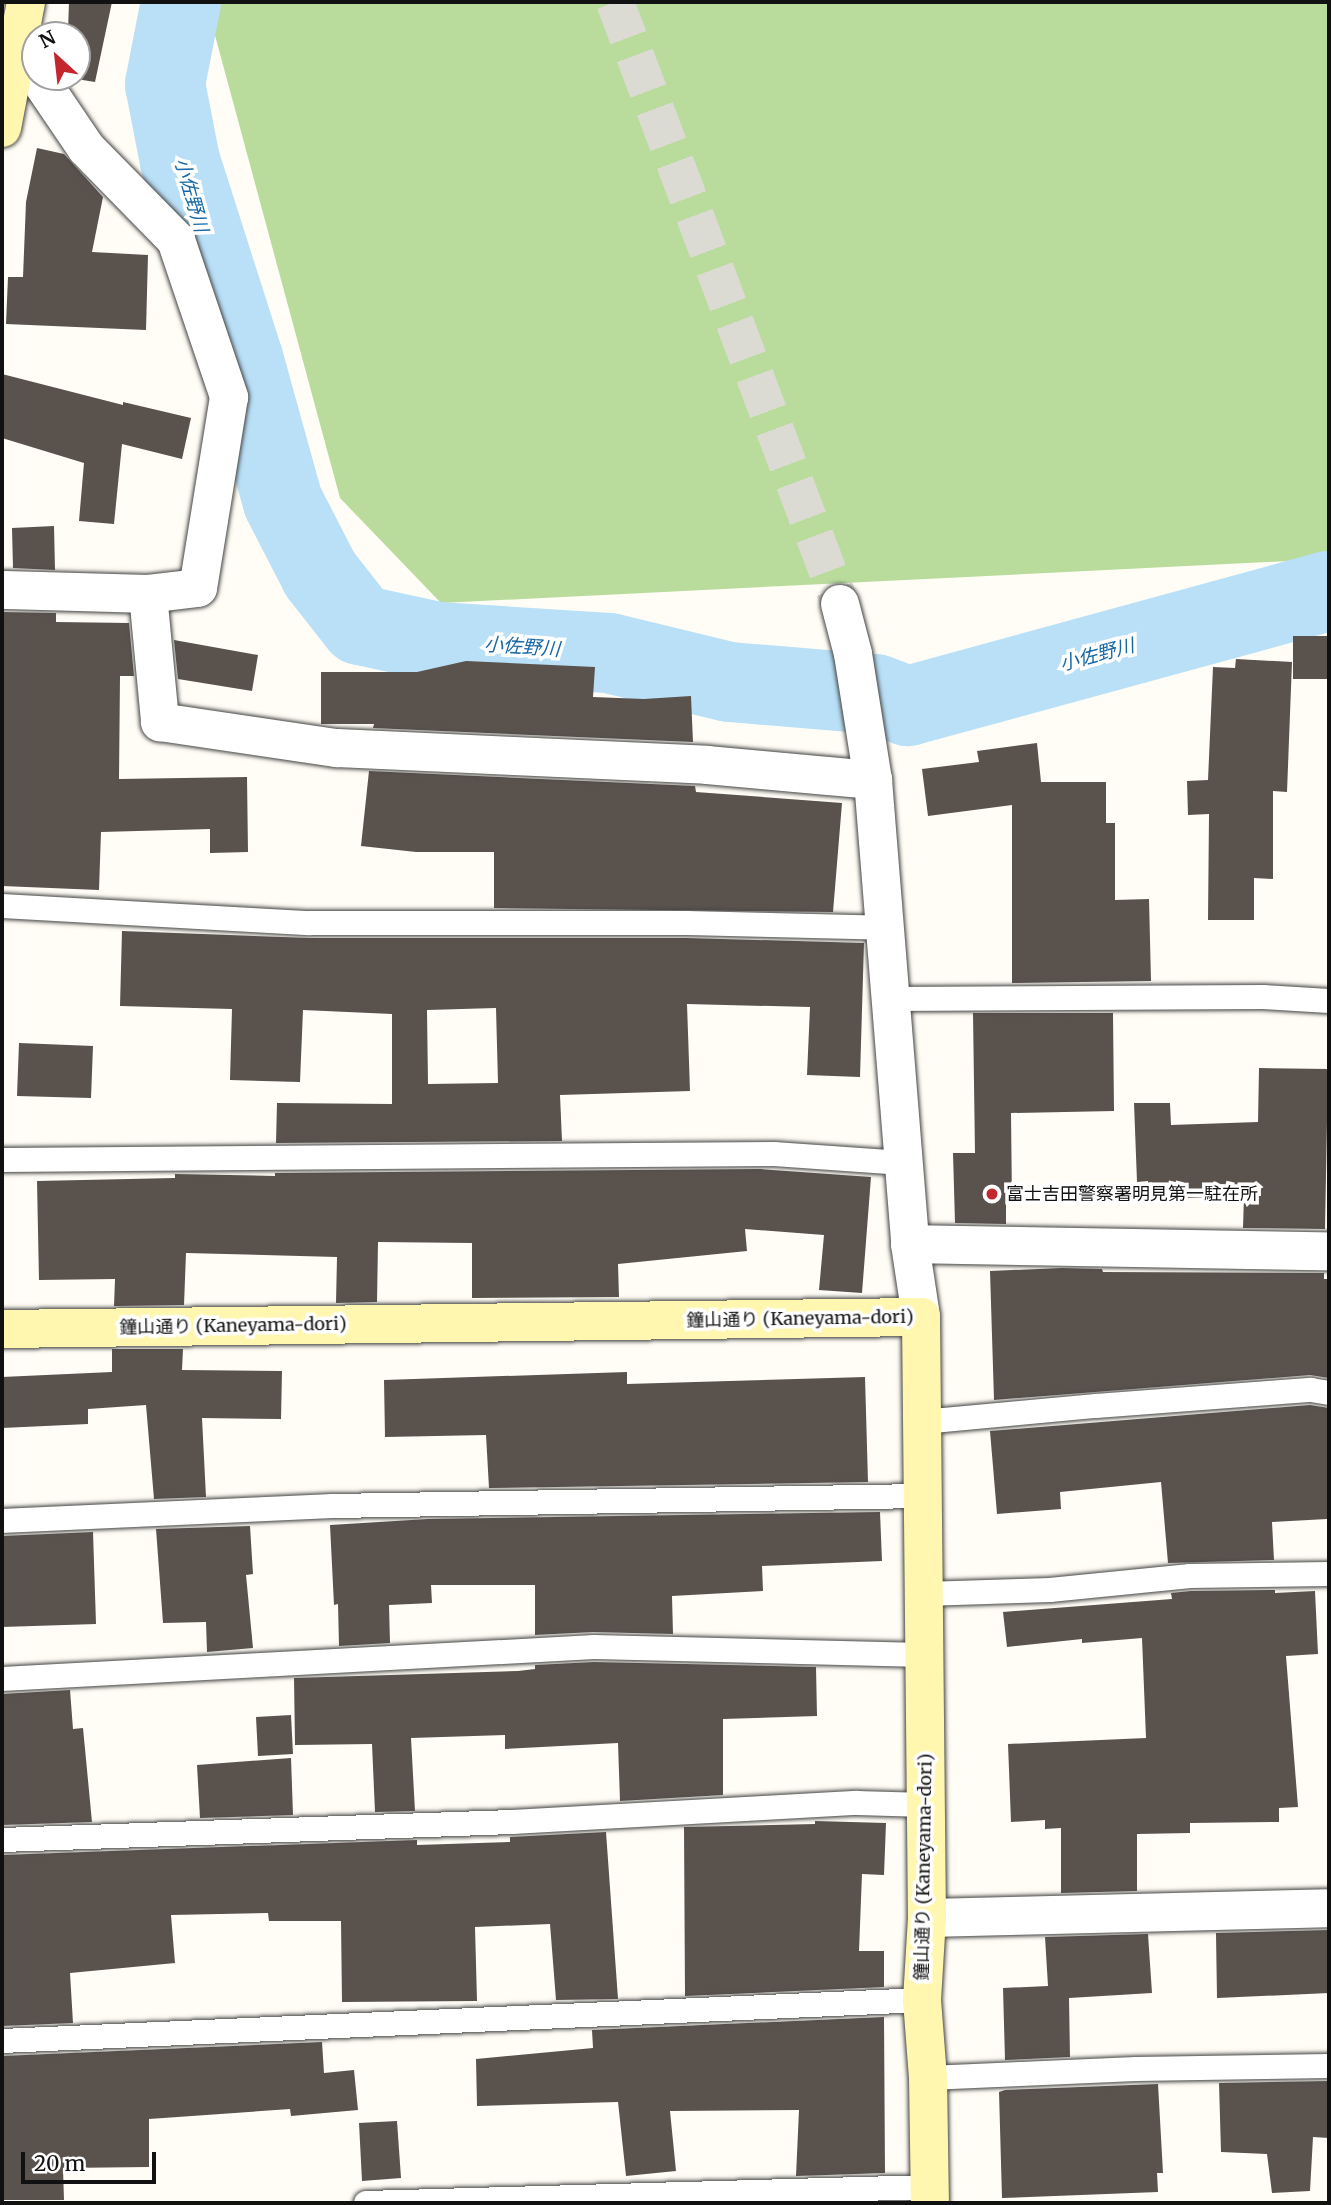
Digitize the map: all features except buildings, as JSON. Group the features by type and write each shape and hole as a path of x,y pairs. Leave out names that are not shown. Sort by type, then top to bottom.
{"main road":[{"path":"2,128 20,74 26,2"},
{"name":"鐘山通り (Kaneyama-dori)","path":"2,1329 921,1317 927,1918 922,2000 928,2078 930,2195"}],"street":[{"path":"2,590 148,594 198,588 229,397 176,240 86,148 20,74"},
{"path":"148,594 160,722 337,748 707,765 873,780"},
{"path":"840,604 853,654 873,780 910,1244 921,1317"},
{"path":"910,1244 1329,1251"},
{"path":"927,1918 1329,1908"}],"lane":[{"path":"2,906 310,923 687,923 885,928"},
{"path":"890,999 1263,997 1329,1001"},
{"path":"2,1160 774,1154 904,1163"},
{"path":"922,1422 1311,1390 1329,1392"},
{"path":"2,1521 332,1506 923,1496"},
{"path":"924,1594 1050,1590 1190,1576 1329,1574"},
{"path":"2,1679 594,1647 924,1655"},
{"path":"2,1840 512,1822 857,1803 926,1805"},
{"path":"2,2041 922,2000"},
{"path":"928,2078 1136,2069 1329,2066"},
{"path":"366,2203 930,2195"}],"green space":[{"path":"206,2 1329,2 1329,559 441,603 340,498"}],"waterway":[{"name":"小佐野川","path":"181,2 165,84 180,161 243,358 283,502 320,574 360,625 438,642 609,653 729,682 876,694 908,706 1329,591"}],"tunnel":[{"path":"615,2 840,604"}],"place":[{"name":"富士吉田警察署明見第一駐在所","path":"992,1194"}]}
